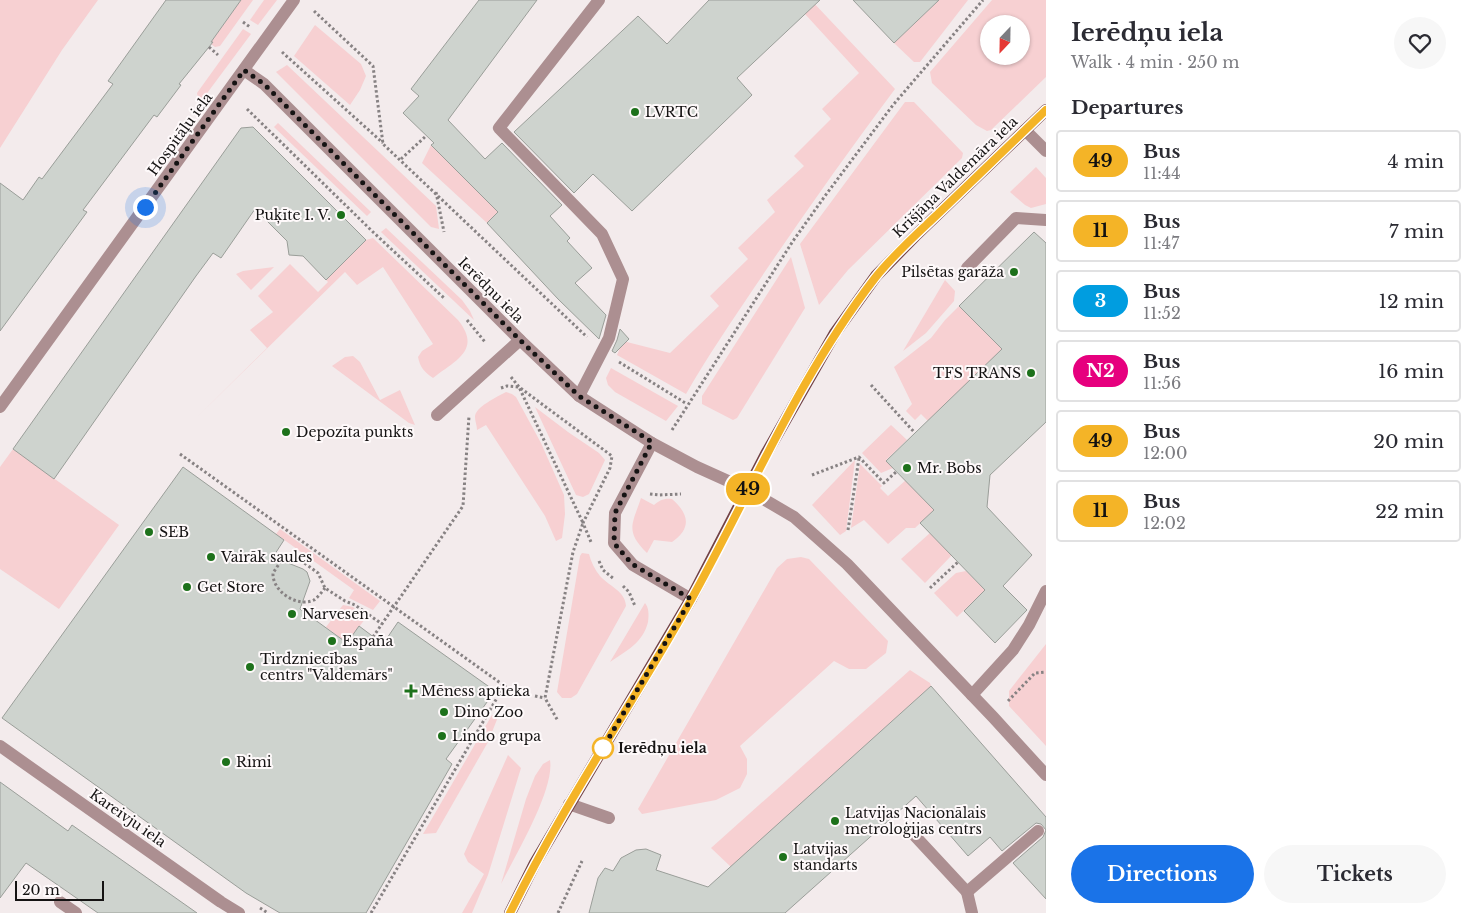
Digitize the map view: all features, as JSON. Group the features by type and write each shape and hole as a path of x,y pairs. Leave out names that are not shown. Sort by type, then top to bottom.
{"main road":[{"name":"Krišjāņa Valdemāra iela","path":"510,913 535,863 569,804 691,599 766,454 835,333 876,276 1046,110"}],"street":[{"name":"Hospitāļu iela","path":"0,407 294,0"},
{"path":"579,396 609,338 623,279 602,234 499,128 599,0"},
{"name":"Ierēdņu iela","path":"244,70 264,84 520,340 579,396 657,445 698,467 748,490 794,517 847,564 1046,775"},
{"path":"1025,130 1046,151"},
{"path":"966,268 1016,218 1046,220"},
{"path":"437,415 520,340"},
{"path":"657,445 615,513 614,543 632,564 691,599"},
{"path":"972,695 1013,650 1029,625 1046,591"},
{"name":"Kareivju iela","path":"0,746 218,908 239,913"},
{"path":"569,804 609,818"},
{"path":"967,892 1038,831"},
{"path":"915,836 967,892 972,913"},
{"path":"60,902 76,913"}],"path":[{"path":"657,445 688,404 793,241 825,196 893,105 983,0"},
{"path":"314,11 373,66 384,144"},
{"path":"243,22 266,39 401,159 603,352 688,404"},
{"path":"209,48 218,55"},
{"path":"247,109 449,303"},
{"path":"401,159 426,136"},
{"path":"436,192 445,236"},
{"path":"463,316 519,388 593,546"},
{"path":"871,385 915,433"},
{"path":"494,392 507,386 519,388 612,456 610,468 583,523 573,552 545,698 558,721"},
{"path":"373,637 463,506 468,432"},
{"path":"180,454 505,687 371,913"},
{"path":"859,457 884,483 896,471"},
{"path":"812,475 859,457"},
{"path":"848,530 859,457"},
{"path":"596,554 603,570 630,592 635,606"},
{"path":"325,588 314,600 307,602 293,600 275,585 273,573 282,558 296,557 318,573 325,588 382,624"},
{"path":"930,588 958,562"},
{"path":"993,717 1035,674 1046,672"},
{"path":"535,696 545,698"},
{"path":"558,913 582,860"}],"shaded area":[{"path":"0,0 98,0 62,50 0,148"},
{"path":"241,0 253,0 220,46 215,47 211,42"},
{"path":"264,0 277,0 258,25 250,20"},
{"path":"811,0 895,89 790,235 702,366 686,394 617,355 623,341 670,353 719,306 710,296 748,259 738,248 775,212 767,200 804,166 794,156 831,119 822,109 859,73 805,14"},
{"path":"939,0 968,0 920,62 914,62 894,43"},
{"path":"992,0 1046,0 1046,77 991,130 987,131 976,125 932,83 930,72"},
{"path":"315,25 361,64 366,76 360,90 350,105 294,56"},
{"path":"243,29 251,34 202,100 198,98 197,93"},
{"path":"287,65 436,206 439,229 431,227 276,72"},
{"path":"905,102 914,102 963,153 962,158 848,270 819,305 800,244"},
{"path":"278,123 371,212 367,216 274,127"},
{"path":"431,145 498,212 487,223 422,163"},
{"path":"1036,167 1046,178 1046,204 1031,208 1010,192"},
{"path":"386,228 462,300 474,320 381,232"},
{"path":"373,238 458,320 465,330 467,339 467,347 463,354 433,378 430,376 421,366 418,357 422,351 433,344 383,267 357,285 345,272 196,418 267,348 250,330 273,312 258,296 290,264 318,292 328,282 326,280 366,240"},
{"path":"791,257 805,308 737,418 733,420 702,404 702,396"},
{"path":"274,267 251,290 236,274 243,271"},
{"path":"945,280 955,291 954,301 926,333 903,351"},
{"path":"959,306 1019,333 928,421 921,414 915,420 906,411 912,404 894,367 931,338"},
{"path":"353,356 360,362 380,400 400,390 415,425 409,423 332,366 345,357"},
{"path":"611,368 678,406 666,421 615,392 608,385 606,378"},
{"path":"506,392 516,397 541,443 564,495 565,514 562,538 556,541 545,516 486,425 477,430 476,413 487,403"},
{"path":"535,407 599,453 605,460 589,494 583,497 576,495"},
{"path":"891,425 907,440 886,460 893,468 881,473 862,453"},
{"path":"13,449 119,525 59,609 0,569 0,467"},
{"path":"855,460 846,531 840,535 812,505"},
{"path":"860,464 882,486 880,488 888,496 906,480 934,510 915,528 906,528 888,544 864,520 851,528"},
{"path":"641,498 654,505 662,500 672,499 682,510 686,521 683,531 672,542 654,540 647,553 636,539 632,527"},
{"path":"280,529 380,601 373,610 349,598 354,590 276,534"},
{"path":"930,533 952,555 925,583 901,559"},
{"path":"582,553 589,554 598,574 620,593 626,606 577,694 571,698 562,698 557,692"},
{"path":"801,557 809,559 888,641 886,653 866,669 849,669 834,661 740,746 747,759 747,774 740,788 716,800 642,814 638,809 777,568 787,559"},
{"path":"966,571 985,590 957,617 934,593 956,573"},
{"path":"645,603 649,614 646,629 642,636 633,646 610,662"},
{"path":"343,605 353,607 365,619 347,643 326,627"},
{"path":"1046,644 1046,746 1009,706 1009,691"},
{"path":"910,670 930,683 931,686 731,867 711,848"},
{"path":"492,715 498,717 488,742 436,833 423,834"},
{"path":"508,755 521,768 488,875 472,913 462,913 484,874 468,862 464,854"},
{"path":"550,760 550,773 540,805 501,884 526,799 535,776 543,764"}],"building":[{"path":"166,0 241,0 211,42 213,42 179,84 181,85 157,117 154,115 83,210 87,212 0,331 0,183 23,200 39,177 42,179 113,84 108,81"},
{"path":"479,0 537,0 448,120 485,159 502,143 562,205 550,216 570,238 567,241 592,268 575,283 606,315 599,339 558,299 487,223 498,212 431,145 434,143 403,113 419,96 411,89"},
{"name":"LVRTC","path":"709,0 820,0 737,78 752,95 632,211 593,174 574,193 514,132 638,16 667,44"},
{"path":"853,0 939,0 894,43"},
{"path":"253,127 366,240 326,280 303,256 289,255 287,241 255,209 221,258 213,253 54,479 13,449 241,128"},
{"path":"1034,232 1046,243 1046,422 990,475 987,507 1032,555 1003,586 1027,610 995,643 964,611 985,590 920,523 934,510 886,461 1002,349 959,306"},
{"path":"620,329 629,339 615,353 612,351"},
{"name":"Tirdzniecības centrs \"Valdemārs\"","path":"183,467 284,540 273,557 303,569 307,572 310,581 300,609 347,643 359,626 383,644 398,622 495,691 446,759 452,764 366,913 280,913 246,893 2,718"},
{"name":"Latvijas Nacionālais metroloģijas centrs","path":"931,686 1046,817 1046,830 1041,824 1036,823 1002,851 990,837 968,856 916,796 785,913 589,913 598,878 605,868 613,871 621,858 636,850 646,849 661,855 656,870 708,887"},
{"path":"0,782 68,831 72,825 197,913 98,913 26,863 0,898"},
{"path":"1046,830 1046,899 1013,863 1043,837"}],"bus line":[{"name":"49","path":"510,913 535,863 691,599 766,454 835,333 876,276 889,262 1046,110"}],"place":[{"name":"LVRTC","path":"635,112"},
{"name":"Puķīte I. V.","path":"341,215"},
{"name":"Pilsētas garāža","path":"1014,272"},
{"name":"TFS TRANS","path":"1031,373"},
{"name":"Depozīta punkts","path":"286,432"},
{"name":"Mr. Bobs","path":"907,468"},
{"name":"SEB","path":"149,532"},
{"name":"Vairāk saules","path":"211,557"},
{"name":"Get Store","path":"187,587"},
{"name":"Narvesen","path":"292,614"},
{"name":"España","path":"332,641"},
{"name":"Tirdzniecības centrs \"Valdemārs\"","path":"250,667"},
{"name":"Mēness aptieka","path":"411,691"},
{"name":"Dino Zoo","path":"444,712"},
{"name":"Lindo grupa","path":"442,736"},
{"name":"Ierēdņu iela","path":"603,748"},
{"name":"Rimi","path":"226,762"},
{"name":"Latvijas Nacionālais metroloģijas centrs","path":"835,821"},
{"name":"Latvijas standarts","path":"783,857"}],"route":[{"path":"145,207 244,70 264,84 520,340 579,396 652,442 615,513 614,543 632,564 691,599 600,753 603,748"}]}
